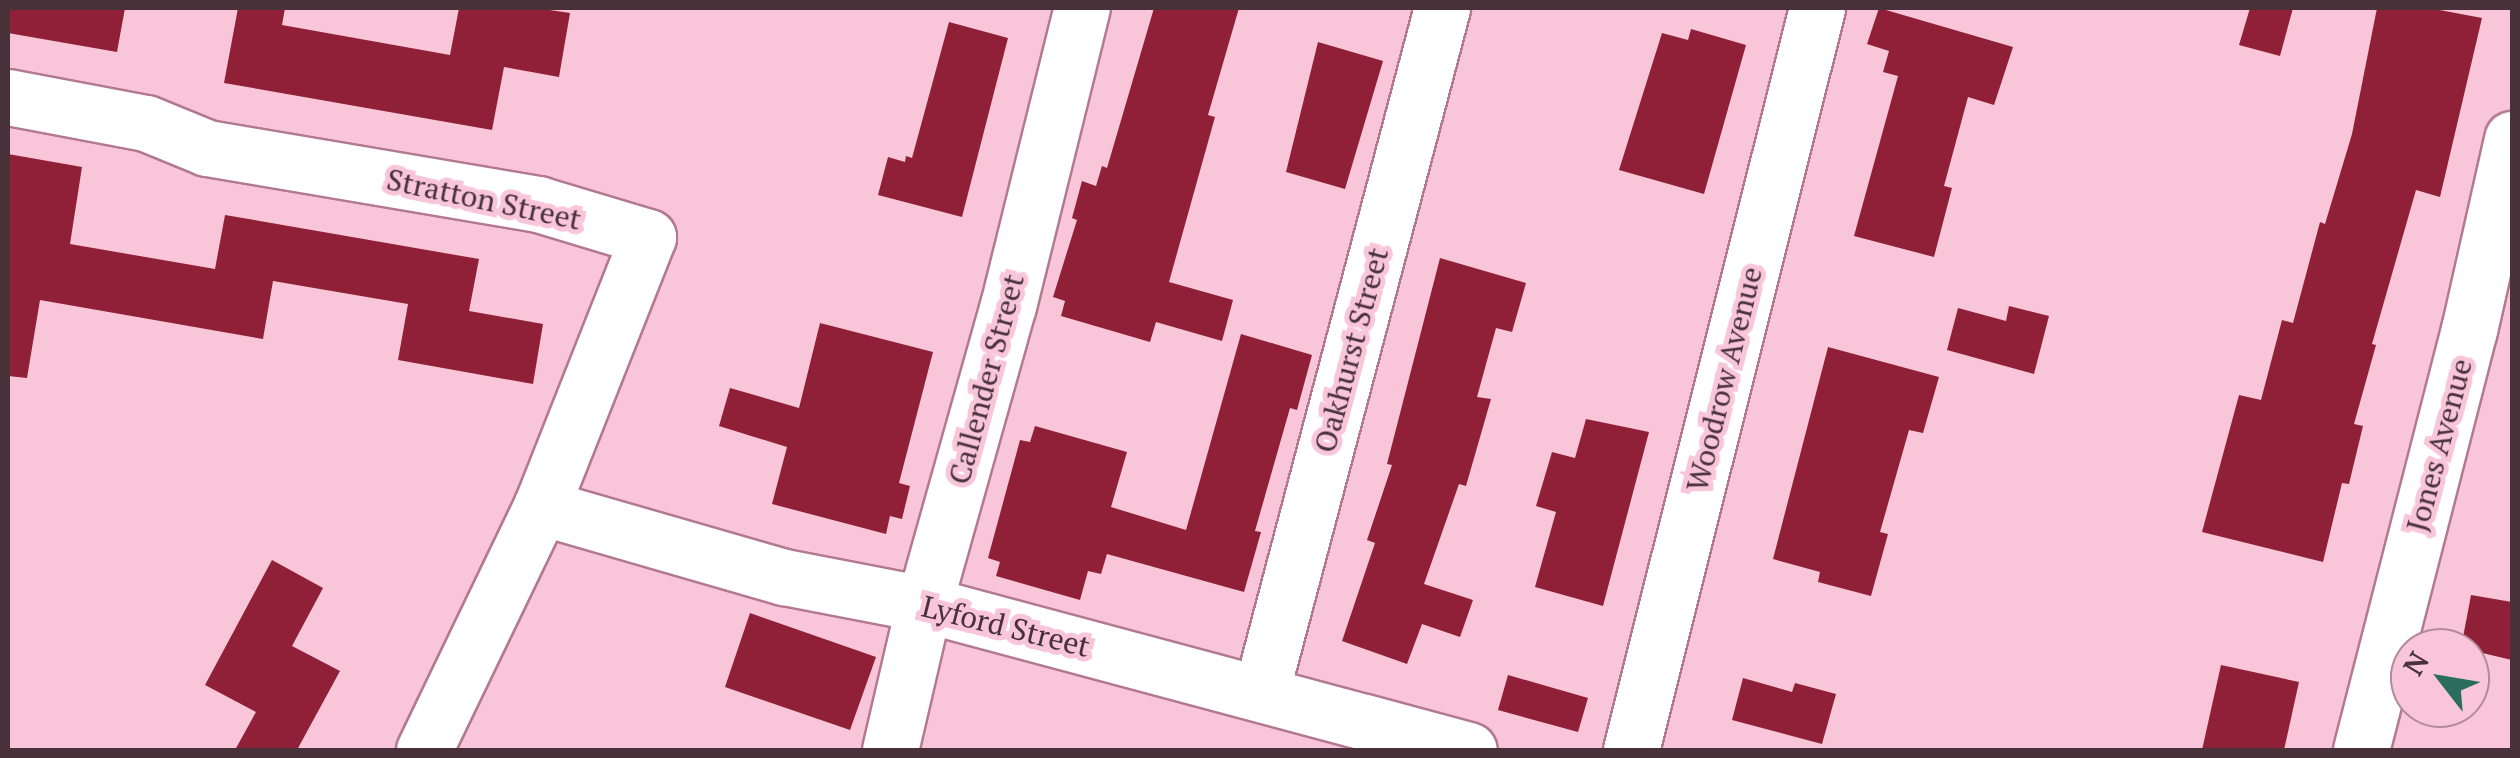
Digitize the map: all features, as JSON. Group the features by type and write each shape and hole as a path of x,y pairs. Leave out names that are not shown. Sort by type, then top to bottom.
{"street":[{"name":"Callender Street","path":"890,750 924,604 1008,306 1082,8"},
{"name":"Oakhurst Street","path":"1261,692 1442,8"},
{"name":"Woodrow Avenue","path":"1631,750 1816,8"},
{"name":"Stratton Street","path":"8,97 146,123 207,148 538,204 648,237 541,507 424,750"},
{"name":"Jones Avenue","path":"2360,750 2469,330 2512,139"},
{"name":"Lyford Street","path":"541,507 784,578 924,604 1469,750"}],"building":[{"path":"8,8 125,8 117,52 8,33"},
{"path":"238,8 285,8 282,25 450,55 459,8 536,8 570,13 559,77 504,67 492,130 224,83"},
{"path":"1154,8 1239,8 1208,115 1215,117 1169,282 1233,300 1222,341 1156,322 1150,342 1061,316 1065,301 1053,297 1077,220 1072,218 1082,181 1096,186 1102,166 1107,168"},
{"path":"1879,8 2013,47 1994,105 1968,97 1944,186 1952,188 1934,257 1854,236 1898,76 1883,72 1889,51 1867,44"},
{"path":"2250,8 2293,8 2280,56 2239,45"},
{"path":"2377,8 2429,8 2482,18 2440,197 2416,190 2372,344 2376,345 2354,424 2363,426 2349,484 2342,483 2323,562 2202,532 2239,395 2261,400 2282,320 2293,323 2320,222 2325,224 2352,134"},
{"path":"949,22 1008,38 962,217 878,195 888,157 905,162 906,156 912,158"},
{"path":"1691,29 1746,45 1704,194 1619,170 1662,33 1688,40"},
{"path":"1318,42 1383,61 1345,189 1286,172"},
{"path":"8,154 82,167 70,244 215,269 225,215 479,259 469,311 543,324 533,384 398,360 408,304 273,281 263,339 40,300 27,378 8,376"},
{"path":"1440,258 1526,283 1512,332 1496,328 1477,397 1491,399 1466,486 1459,484 1424,584 1473,600 1460,637 1422,624 1407,664 1342,641 1375,543 1367,540 1392,465 1387,464"},
{"path":"2009,306 2049,316 2034,374 1947,350 1958,308 2006,321"},
{"path":"820,323 933,352 899,483 910,486 902,519 890,516 886,534 772,504 787,447 719,426 730,388 799,408"},
{"path":"1241,334 1312,355 1297,410 1290,408 1255,531 1261,532 1244,592 1107,554 1101,574 1088,571 1080,600 996,576 1000,562 988,558 1020,440 1030,442 1035,426 1127,452 1111,507 1186,530"},
{"path":"1828,347 1939,377 1923,433 1909,430 1880,532 1888,534 1871,596 1818,582 1820,572 1773,559"},
{"path":"1586,419 1649,432 1603,606 1535,587 1556,512 1536,506 1552,452 1575,458"},
{"path":"272,560 323,588 292,646 340,671 297,750 235,750 256,712 205,685"},
{"path":"2471,595 2512,602 2512,660 2490,655 2490,628 2465,628"},
{"path":"750,613 876,657 850,730 725,687"},
{"path":"2221,665 2299,682 2284,750 2202,750"},
{"path":"1508,675 1588,698 1578,732 1498,710"},
{"path":"1743,678 1792,692 1795,683 1836,694 1822,744 1732,720"}]}
